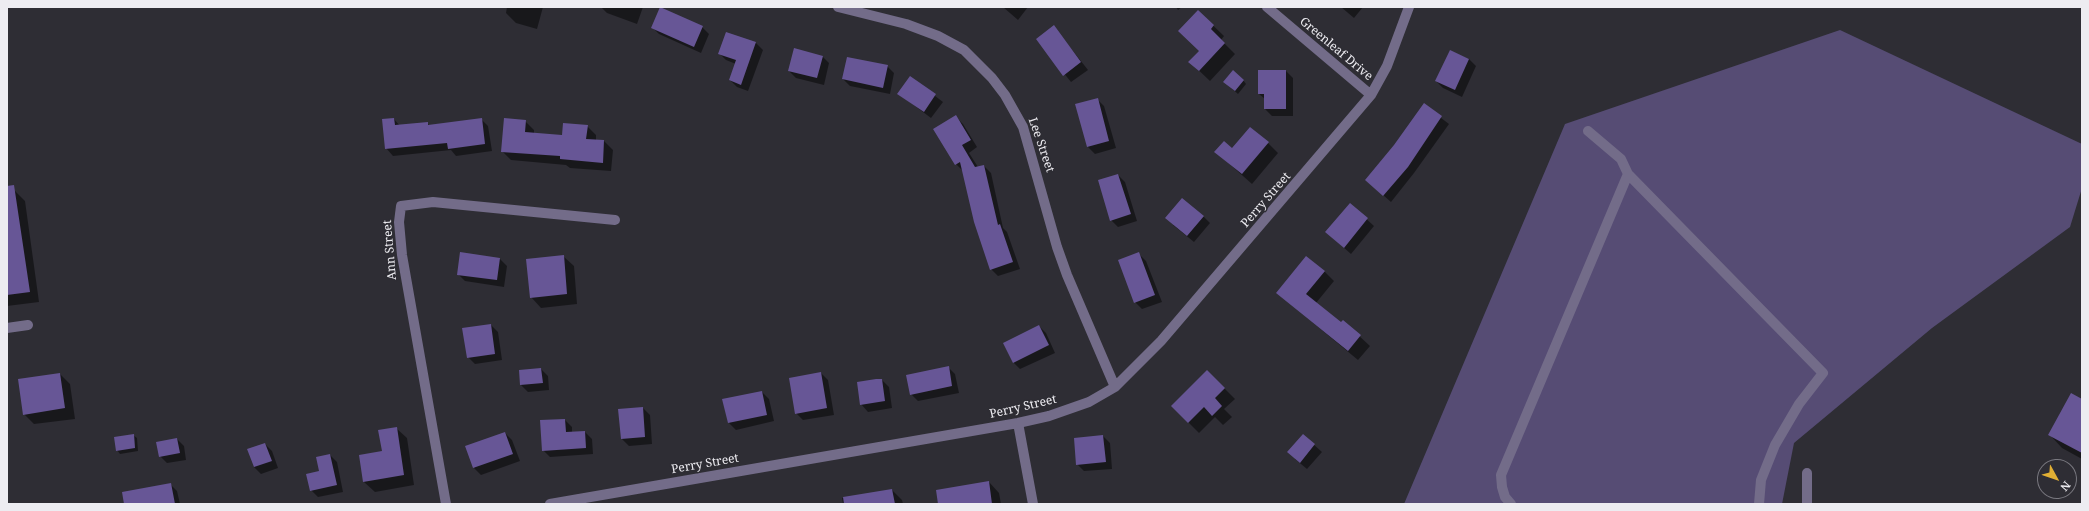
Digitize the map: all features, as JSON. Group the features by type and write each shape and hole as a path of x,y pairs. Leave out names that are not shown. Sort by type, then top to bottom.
{"street":[{"name":"Lee Street","path":"838,7 906,24 938,36 964,50 992,78 1005,95 1023,127 1057,247 1067,275 1115,387"},
{"name":"Greenleaf Drive","path":"1267,7 1371,95"},
{"name":"Perry Street","path":"550,504 1018,423 1049,416 1082,404 1115,387 1161,341 1371,95 1387,66 1409,7"},
{"path":"1588,131 1621,159 1628,174 1823,373 1799,404 1775,445 1761,480 1759,504"},
{"path":"1506,502 1502,487 1501,475 1628,174"},
{"name":"Ann Street","path":"446,504 402,255 399,222 401,206 433,202 615,220"},
{"path":"7,328 28,325"},
{"path":"1018,423 1033,504"},
{"path":"1807,473 1807,504"}],"shaded area":[{"path":"1840,30 2082,144 2082,188 2070,227 1932,328 1794,443 1782,504 1404,504 1565,124"}],"building":[{"path":"660,7 703,26 694,47 651,28"},
{"path":"1198,10 1214,25 1211,29 1225,43 1199,71 1188,62 1199,51 1178,31"},
{"path":"1054,25 1081,62 1063,76 1036,39"},
{"path":"726,32 756,42 741,85 729,80 736,60 718,54"},
{"path":"794,48 823,56 817,78 788,71"},
{"path":"1450,50 1469,59 1455,90 1435,81"},
{"path":"847,57 888,65 883,88 842,79"},
{"path":"1233,70 1244,80 1235,91 1223,82"},
{"path":"1258,70 1286,70 1286,109 1264,109 1264,94 1258,94"},
{"path":"910,76 936,94 924,112 897,94"},
{"path":"1098,98 1109,141 1087,147 1075,104"},
{"path":"1424,103 1442,116 1408,167 1383,196 1365,180 1394,145"},
{"path":"956,115 971,140 962,145 975,167 984,165 998,225 1000,224 1013,262 990,270 974,222 960,162 955,165 933,129"},
{"path":"394,118 395,125 428,122 428,125 482,118 485,144 448,149 447,143 385,149 382,119"},
{"path":"504,118 526,120 525,132 562,135 563,123 588,125 586,139 604,140 603,163 560,159 560,156 501,152"},
{"path":"1250,127 1269,142 1242,174 1214,152 1224,141 1232,148"},
{"path":"1118,174 1131,214 1110,221 1098,180"},
{"path":"14,185 30,292 7,295 7,186"},
{"path":"1182,198 1204,216 1187,236 1165,218"},
{"path":"1350,203 1368,218 1344,248 1325,232"},
{"path":"460,252 500,258 497,280 457,275"},
{"path":"1139,252 1155,295 1134,303 1118,260"},
{"path":"564,255 567,294 530,298 526,259"},
{"path":"1306,256 1325,271 1306,294 1341,322 1343,320 1361,335 1348,351 1276,293"},
{"path":"491,324 495,354 467,358 462,328"},
{"path":"1039,325 1049,345 1013,363 1003,343"},
{"path":"949,366 952,386 910,395 906,375"},
{"path":"541,368 543,383 520,385 519,370"},
{"path":"1207,370 1225,388 1215,398 1222,406 1212,416 1204,407 1188,423 1171,406"},
{"path":"821,372 827,408 795,414 789,378"},
{"path":"60,373 65,408 23,415 18,379"},
{"path":"882,379 885,401 860,405 857,382"},
{"path":"762,391 767,415 728,423 722,399"},
{"path":"2071,393 2082,399 2082,453 2048,435"},
{"path":"643,407 645,437 621,439 618,409"},
{"path":"565,419 566,432 585,431 586,448 542,451 540,420"},
{"path":"397,427 404,475 363,482 359,455 382,451 378,430"},
{"path":"505,432 513,454 473,468 465,446"},
{"path":"134,434 135,448 116,451 114,437"},
{"path":"1303,434 1315,444 1300,463 1287,452"},
{"path":"1103,435 1106,462 1076,465 1074,438"},
{"path":"177,438 180,453 159,457 156,442"},
{"path":"265,443 272,461 254,467 247,449"},
{"path":"330,454 337,485 310,491 306,474 319,471 316,457"},
{"path":"989,481 992,504 938,504 936,490"},
{"path":"171,483 175,504 124,504 122,492"},
{"path":"892,489 895,504 844,504 843,497"}]}
